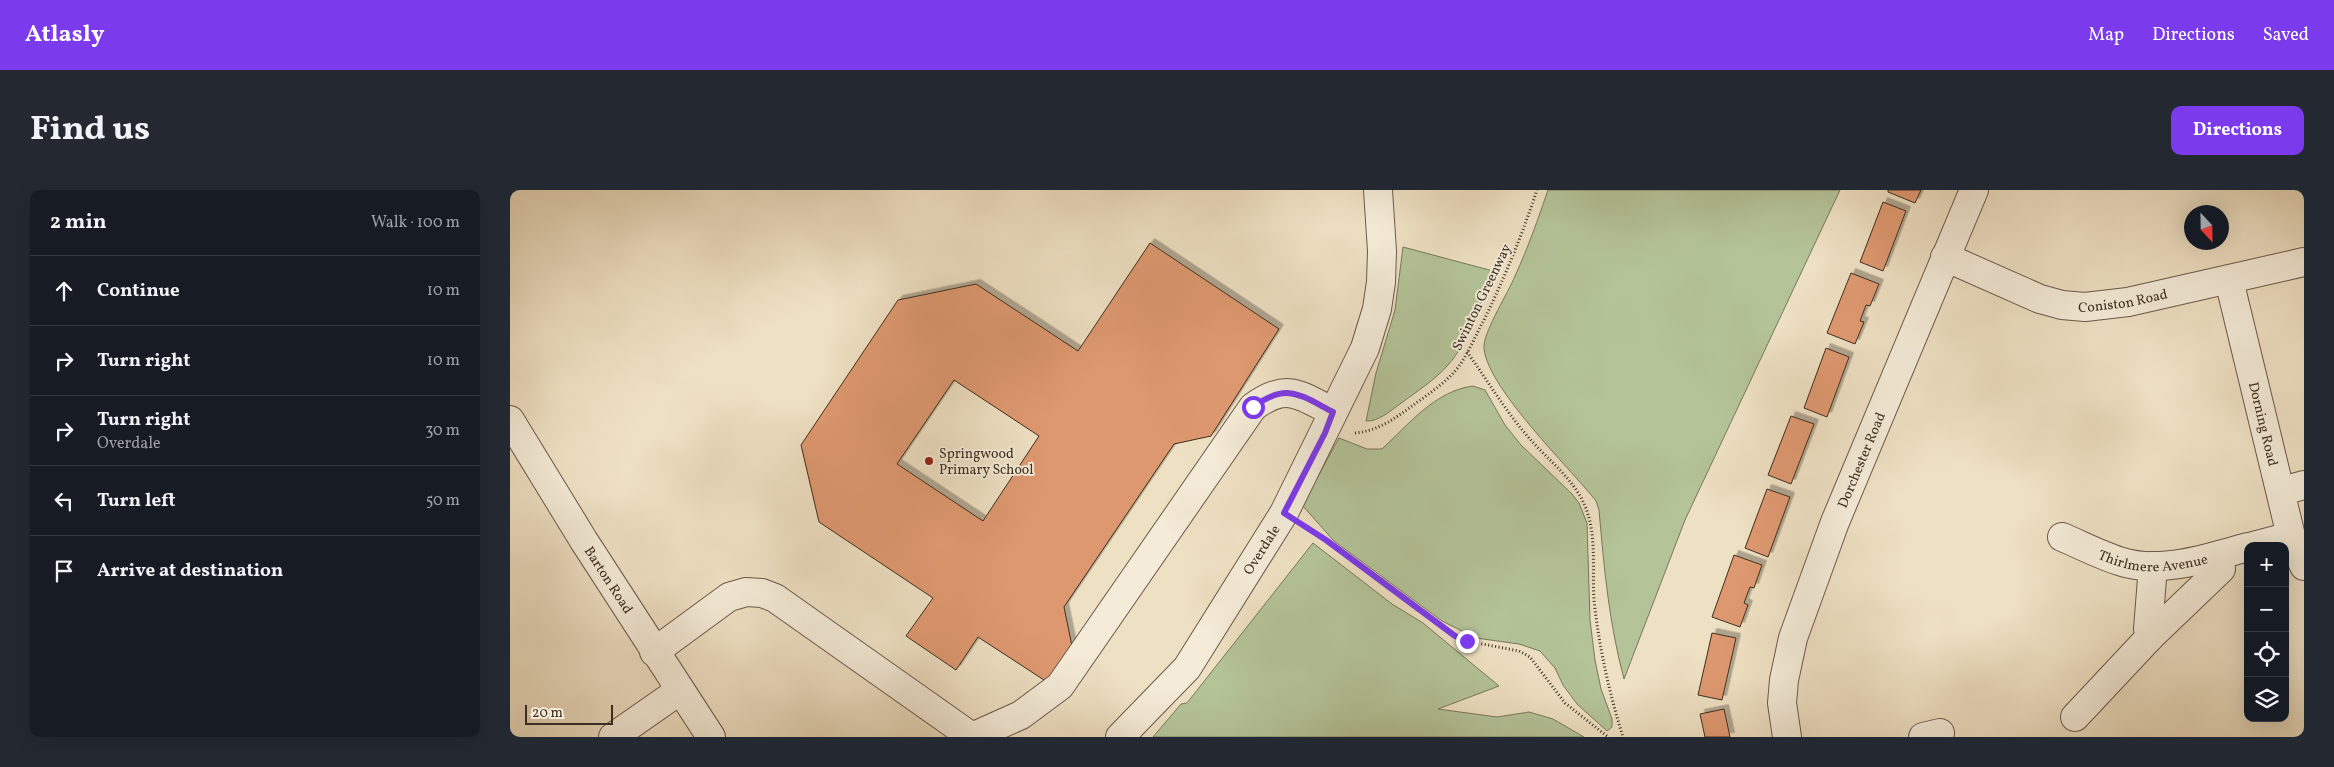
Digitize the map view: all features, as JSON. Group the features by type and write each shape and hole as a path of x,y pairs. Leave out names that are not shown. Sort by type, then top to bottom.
{"street":[{"name":"Overdale","path":"1120,737 1187,668 1284,513 1366,348 1377,309 1381,282 1382,251 1378,190"},
{"name":"Dorchester Road","path":"1788,737 1782,703 1784,680 1793,638 1835,522 1974,190"},
{"name":"Coniston Road","path":"1946,257 2040,299 2062,305 2085,307 2121,304 2304,262"},
{"name":"Dorning Road","path":"2229,280 2293,488 2291,536 2304,566"},
{"path":"654,652 729,597 746,592 762,593 776,598 972,737 1021,715 1060,686 1253,407 1268,396 1282,392 1298,394 1333,412"},
{"name":"Barton Road","path":"510,420 654,652 711,737"},
{"path":"2268,542 2291,536"},
{"name":"Thirlmere Avenue","path":"2062,537 2120,562 2153,566 2170,565 2244,548"},
{"path":"2074,717 2150,637 2221,569 2219,555"},
{"path":"2150,637 2148,629 2153,566"},
{"path":"613,737 679,691"}],"path":[{"name":"Swinton Greenway","path":"1372,431 1390,422 1436,388 1456,370 1468,352 1507,272 1537,190"},
{"path":"1468,352 1507,411 1529,438 1573,485 1585,504 1593,538 1594,598 1598,633 1609,692 1623,737"},
{"path":"1284,513 1326,540 1455,636 1467,641 1519,652 1530,657 1565,703 1608,737"}],"green space":[{"path":"1548,190 1840,190 1685,520 1624,679 1611,616 1599,510 1596,501 1512,403 1497,381 1487,361 1484,345 1489,329 1524,255"},
{"path":"1403,247 1493,271 1468,333 1448,365 1431,381 1388,413 1375,420 1366,421 1376,373 1395,310"},
{"path":"1473,386 1485,390 1505,425 1521,445 1572,494 1579,503 1587,523 1590,620 1601,689 1612,719 1612,727 1607,731 1577,704 1563,685 1555,668 1540,651 1519,644 1476,638 1442,621 1334,541 1302,505 1339,438 1367,449 1382,449 1423,410 1447,394"},
{"path":"1313,543 1392,604 1423,623 1499,686 1438,709 1497,717 1529,712 1553,719 1584,737 1153,737 1181,704 1187,703"}],"building":[{"path":"1888,190 1921,190 1915,203 1888,192"},
{"path":"1883,202 1906,211 1883,271 1860,262"},
{"path":"1150,243 1279,329 1211,436 1174,444 1064,607 1072,646 1047,682 978,637 956,670 906,636 933,598 819,522 801,445 898,300 976,284 1078,351","holes":["954,380 1039,436 983,521 897,464"]},
{"path":"1851,273 1879,284 1870,306 1866,305 1860,321 1864,322 1855,344 1827,333"},
{"path":"1826,348 1849,357 1827,417 1804,408"},
{"path":"1791,416 1814,424 1791,484 1768,475"},
{"path":"1767,489 1790,497 1768,557 1745,548"},
{"path":"1734,555 1762,565 1754,588 1750,587 1744,603 1748,605 1740,627 1712,617"},
{"path":"1712,633 1736,638 1722,700 1698,695"},
{"path":"1724,709 1730,737 1705,737 1700,714"}],"place":[{"name":"Springwood Primary School","path":"929,461"}],"route":[{"path":"1253,407 1268,396 1282,392 1298,394 1333,412 1325,433 1284,513 1326,540 1455,636 1467,641"}]}
